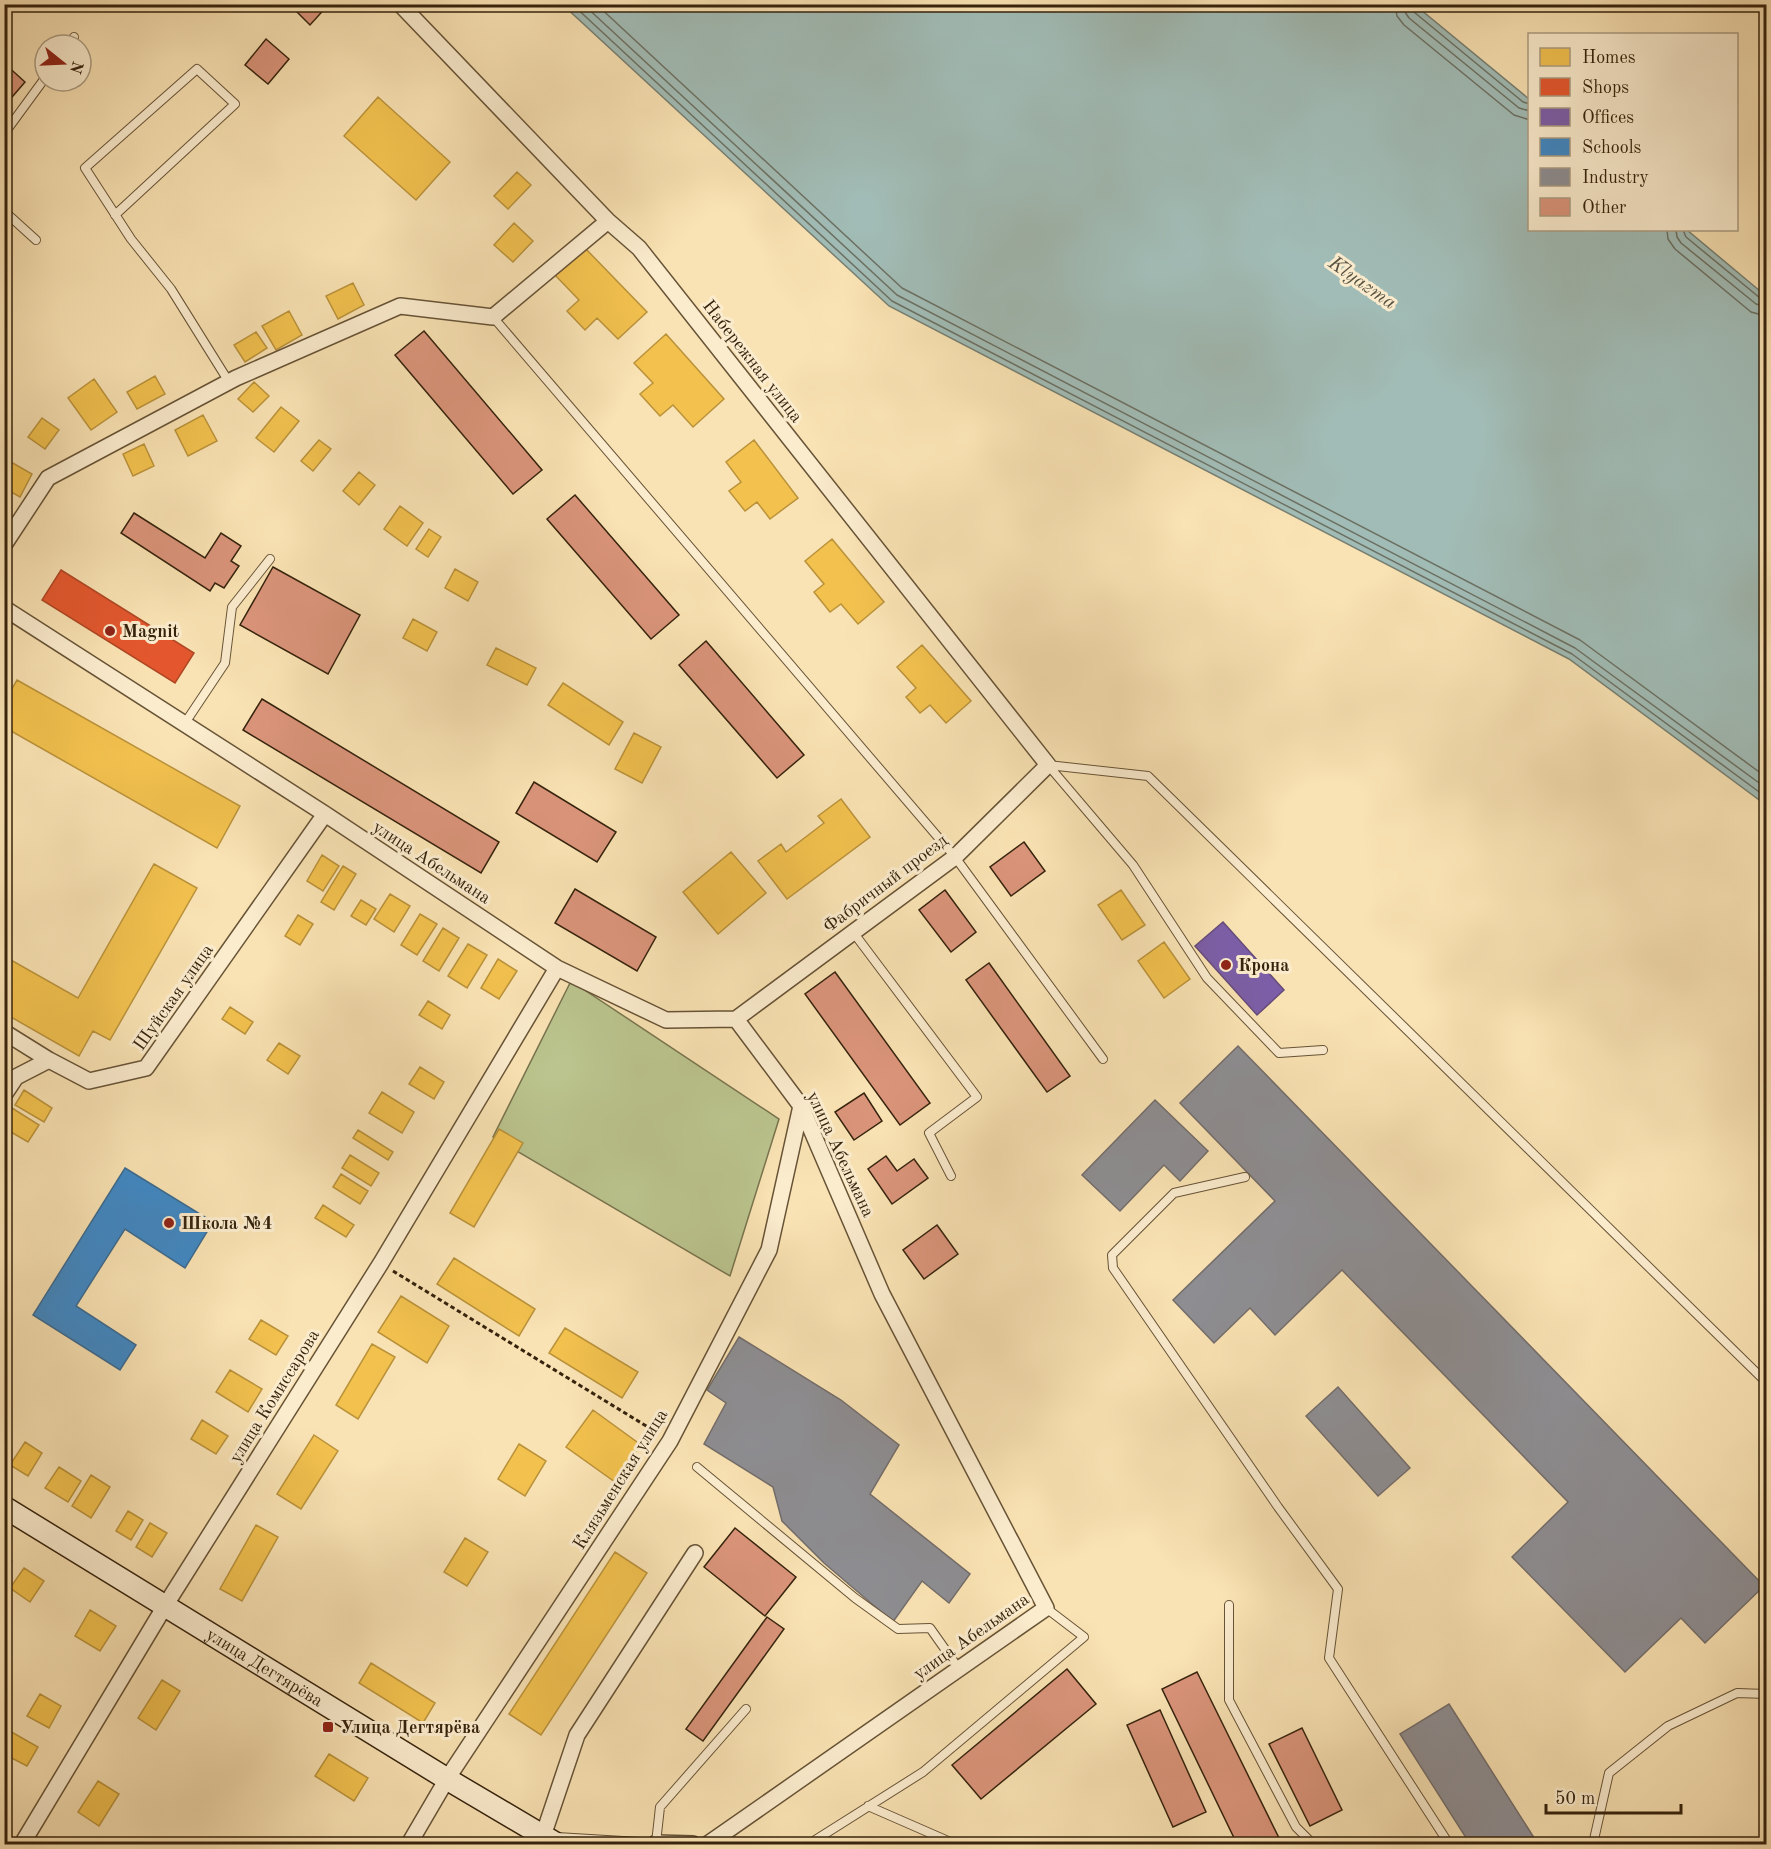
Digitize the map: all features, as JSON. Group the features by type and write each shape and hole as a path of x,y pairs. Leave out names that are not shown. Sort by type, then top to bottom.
{"main road":[{"name":"улица Дегтярёва","path":"4,1507 550,1840"}],"street":[{"name":"Набережная улица","path":"400,4 608,221 639,248 1048,765"},
{"path":"4,546 48,478 229,382 400,306 493,317 608,221"},
{"name":"улица Абельмана","path":"4,608 325,814 557,968 666,1020 736,1019 801,1106 882,1293 1046,1608 708,1845"},
{"name":"Фабричный проезд","path":"736,1019 954,857 1048,765"},
{"name":"Шуйская улица","path":"4,1032 89,1081 146,1068 325,814"},
{"name":"улица Комиссарова","path":"22,1845 165,1606 381,1263 557,968"},
{"path":"4,1095 16,1077 49,1060"},
{"name":"Клязьменская улица","path":"409,1845 447,1779 670,1441 769,1250 801,1106"},
{"path":"550,1840 577,1735 695,1553"},
{"path":"656,1843 693,1845"}],"lane":[{"path":"115,214 235,104 197,69 85,168 131,239 171,289 229,382"},
{"path":"4,135 34,93"},
{"path":"4,212 36,240"},
{"path":"493,317 954,857 1103,1059"},
{"path":"184,723 225,663 232,607 270,559"},
{"path":"1048,765 1133,865 1207,978 1279,1053 1323,1050"},
{"path":"1048,765 1148,776 1767,1382"},
{"path":"853,932 977,1097 929,1133 951,1176"},
{"path":"1245,1177 1174,1193 1112,1255 1113,1268 1278,1507 1338,1589 1329,1658 1449,1845"},
{"path":"697,1467 855,1598 898,1629 930,1628 958,1669"},
{"path":"1229,1605 1229,1700 1296,1827 1313,1845"},
{"path":"809,1845 922,1772 1084,1637 1046,1608"},
{"path":"1593,1845 1609,1773 1668,1726 1737,1693 1767,1694"},
{"path":"550,1840 656,1843 660,1807 746,1709"},
{"path":"868,1806 955,1845"}],"path":[{"path":"381,1263 670,1441"}],"green space":[{"path":"571,981 779,1119 730,1276 493,1137"}],"water":[{"name":"Klyazma","path":"563,5 1415,5 1528,98 1528,231 1688,231 1766,296 1766,805 1569,659 889,306"}],"building: Homes":[{"path":"378,97 450,162 416,200 344,136"},
{"path":"517,172 531,185 508,209 494,196"},
{"path":"514,223 533,241 513,262 494,245"},
{"path":"583,246 647,312 618,339 597,318 585,330 567,311 579,300 554,274"},
{"path":"353,283 364,305 338,319 326,296"},
{"path":"289,311 302,335 276,350 262,326"},
{"path":"256,332 267,348 245,362 234,345"},
{"path":"666,334 724,399 693,427 673,405 660,416 640,394 653,383 634,363"},
{"path":"155,376 165,394 137,409 127,392"},
{"path":"94,379 117,412 91,430 68,398"},
{"path":"254,382 269,396 253,412 238,399"},
{"path":"281,407 299,421 274,452 256,438"},
{"path":"203,415 217,441 188,456 175,430"},
{"path":"42,418 59,430 45,449 28,437"},
{"path":"319,440 331,449 313,471 301,461"},
{"path":"754,440 798,498 770,519 757,502 745,511 729,491 741,482 726,462"},
{"path":"144,444 154,466 133,476 123,454"},
{"path":"11,462 32,474 20,497 4,488 4,474"},
{"path":"359,472 375,485 359,505 343,491"},
{"path":"400,506 423,523 407,546 384,529"},
{"path":"429,529 441,537 428,557 416,549"},
{"path":"832,539 884,602 858,624 841,604 830,612 814,592 824,584 805,561"},
{"path":"455,569 478,582 468,601 445,588"},
{"path":"413,619 437,632 427,651 403,638"},
{"path":"922,645 971,701 946,723 930,705 920,713 906,697 916,688 897,667"},
{"path":"496,648 536,668 527,685 487,665"},
{"path":"17,680 240,806 217,848 4,727 4,702"},
{"path":"563,683 623,722 609,745 548,705"},
{"path":"634,733 661,747 642,783 615,769"},
{"path":"841,799 870,837 787,899 758,861 781,844 786,852 824,823 818,816"},
{"path":"731,852 766,893 718,934 683,892"},
{"path":"322,855 339,866 323,891 307,881"},
{"path":"154,864 197,888 110,1040 93,1031 79,1056 4,1013 4,956 78,998"},
{"path":"343,866 356,874 334,910 321,902"},
{"path":"1121,890 1145,925 1122,940 1098,905"},
{"path":"390,894 410,906 394,932 374,919"},
{"path":"361,900 376,909 366,925 351,916"},
{"path":"420,914 437,924 417,955 401,945"},
{"path":"298,915 313,924 300,945 285,936"},
{"path":"443,928 459,938 439,971 423,961"},
{"path":"1164,942 1190,979 1164,998 1138,961"},
{"path":"468,944 487,955 467,988 448,976"},
{"path":"498,959 517,971 499,999 481,988"},
{"path":"428,1001 450,1015 442,1029 419,1015"},
{"path":"230,1007 253,1022 245,1034 222,1019"},
{"path":"279,1043 300,1056 288,1074 267,1060"},
{"path":"420,1067 444,1082 434,1099 409,1084"},
{"path":"24,1090 52,1108 44,1122 15,1105"},
{"path":"382,1092 414,1112 402,1133 369,1113"},
{"path":"12,1108 39,1125 28,1142 4,1128 4,1121"},
{"path":"499,1129 523,1143 474,1227 450,1213"},
{"path":"358,1130 393,1152 388,1160 353,1138"},
{"path":"350,1155 379,1173 371,1186 342,1168"},
{"path":"341,1174 368,1191 360,1204 333,1187"},
{"path":"323,1205 354,1225 346,1237 315,1218"},
{"path":"454,1258 535,1309 519,1336 437,1284"},
{"path":"401,1296 449,1326 427,1363 378,1332"},
{"path":"261,1320 288,1336 276,1355 249,1339"},
{"path":"565,1328 638,1372 622,1398 549,1353"},
{"path":"372,1344 395,1357 358,1419 336,1405"},
{"path":"230,1370 262,1389 248,1412 216,1392"},
{"path":"593,1410 641,1445 615,1482 566,1447"},
{"path":"202,1420 228,1436 216,1454 191,1439"},
{"path":"314,1435 338,1451 301,1509 277,1494"},
{"path":"25,1442 42,1453 28,1476 10,1465"},
{"path":"519,1444 546,1461 525,1496 498,1479"},
{"path":"59,1467 81,1481 68,1502 45,1488"},
{"path":"91,1475 110,1487 91,1518 72,1506"},
{"path":"128,1511 143,1520 131,1540 116,1531"},
{"path":"150,1523 167,1533 152,1557 136,1547"},
{"path":"256,1525 278,1537 242,1601 220,1589"},
{"path":"465,1538 488,1552 467,1586 444,1572"},
{"path":"615,1552 647,1573 541,1735 509,1714"},
{"path":"4,1556 12,1561 4,1574"},
{"path":"24,1568 44,1581 30,1602 10,1588"},
{"path":"90,1610 116,1626 100,1651 75,1636"},
{"path":"371,1663 435,1703 423,1723 359,1683"},
{"path":"162,1680 180,1691 156,1730 138,1718"},
{"path":"40,1694 61,1706 49,1728 27,1716"},
{"path":"8,1730 38,1747 27,1766 4,1754 4,1737"},
{"path":"329,1754 368,1778 354,1801 315,1776"},
{"path":"98,1781 119,1794 99,1826 78,1812"}],"building: Shops":[{"path":"61,570 194,653 175,683 42,600"}],"building: Offices":[{"path":"1223,922 1284,990 1257,1015 1195,946"}],"building: Schools":[{"path":"125,1168 213,1222 185,1268 125,1229 76,1306 136,1345 120,1370 33,1315"}],"building: Industry":[{"path":"1238,1046 1764,1586 1705,1643 1681,1618 1625,1672 1512,1557 1568,1502 1342,1270 1275,1335 1250,1308 1214,1343 1173,1300 1275,1201 1180,1103"},
{"path":"1155,1100 1208,1151 1180,1181 1164,1165 1120,1211 1082,1175"},
{"path":"739,1337 841,1400 899,1445 870,1494 970,1574 949,1603 922,1581 893,1622 824,1563 782,1521 773,1487 704,1444 726,1403 707,1390"},
{"path":"1338,1387 1410,1468 1378,1496 1306,1416"},
{"path":"1449,1704 1538,1844 1470,1844 1400,1734"}],"building: Other":[{"path":"289,4 329,4 310,25"},
{"path":"266,39 289,59 268,84 245,65"},
{"path":"4,63 25,82 6,104 4,103"},
{"path":"424,331 542,470 513,494 395,355"},
{"path":"575,495 679,615 651,639 547,519"},
{"path":"134,513 205,558 221,533 241,546 231,561 239,566 224,588 215,583 210,591 121,533"},
{"path":"273,567 360,615 328,674 240,625"},
{"path":"706,641 804,755 777,778 679,665"},
{"path":"262,699 499,842 481,873 243,730"},
{"path":"534,782 616,832 597,862 516,813"},
{"path":"1024,842 1045,871 1011,896 990,867"},
{"path":"575,889 656,937 637,971 555,923"},
{"path":"945,890 976,932 951,952 919,910"},
{"path":"989,963 1070,1076 1047,1092 966,980"},
{"path":"835,972 930,1103 900,1125 805,994"},
{"path":"864,1093 882,1121 854,1140 835,1112"},
{"path":"886,1156 897,1171 914,1159 928,1178 892,1204 868,1169"},
{"path":"937,1225 958,1254 924,1279 903,1250"},
{"path":"735,1528 796,1577 765,1616 704,1567"},
{"path":"767,1617 784,1629 703,1741 686,1729"},
{"path":"1067,1669 1096,1704 981,1799 952,1765"},
{"path":"1197,1672 1282,1844 1237,1844 1162,1689"},
{"path":"1160,1710 1206,1812 1173,1827 1127,1725"},
{"path":"1302,1728 1342,1810 1310,1826 1269,1744"}],"place":[{"name":"Magnit","path":"110,631"},
{"name":"Крона","path":"1226,965"},
{"name":"Школа №4","path":"169,1223"},
{"name":"Улица Дегтярёва","path":"328,1727"}]}
